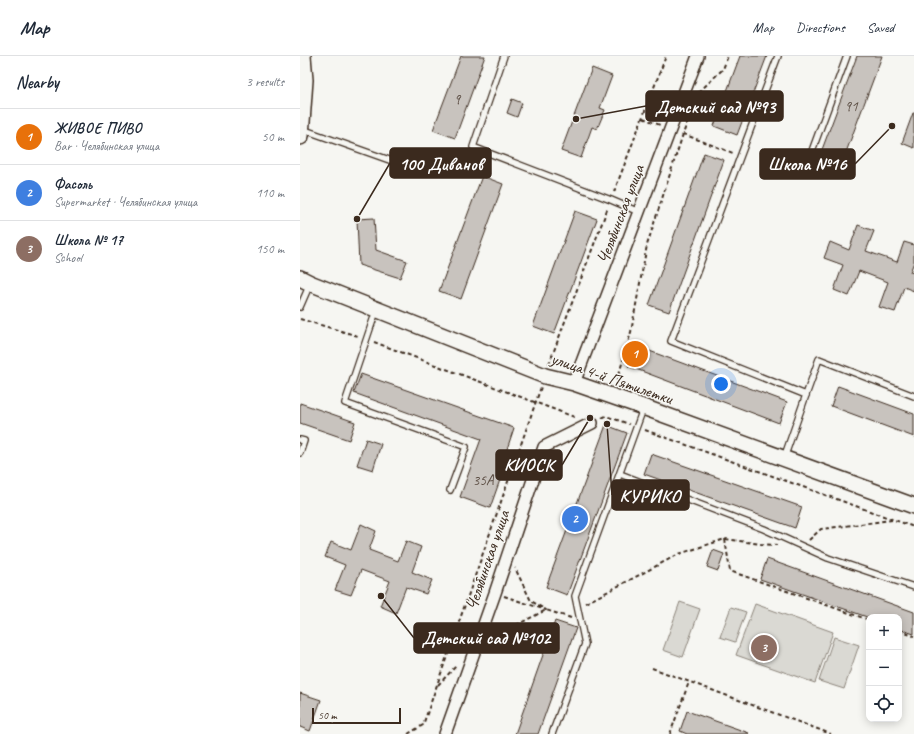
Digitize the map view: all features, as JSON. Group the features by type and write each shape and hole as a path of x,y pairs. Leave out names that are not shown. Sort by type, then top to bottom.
{"main road":[{"path":"301,133 304,80 302,56"}],"street":[{"name":"Челябинская улица","path":"574,383 698,56"},
{"name":"улица 4-й Пятилетки","path":"305,281 545,376 574,383 643,407 914,506"},
{"name":"Челябинская улица","path":"445,734 495,593 544,447 592,423"}],"lane":[{"path":"504,56 473,147 639,212"},
{"path":"778,56 671,341 806,395"},
{"path":"809,160 848,56"},
{"path":"301,133 395,162"},
{"path":"300,307 305,281"},
{"path":"377,309 345,403 466,447 450,490"},
{"path":"784,459 819,359 914,396"},
{"path":"552,734 584,644 575,596 643,407"},
{"path":"300,440 304,441 300,452"},
{"path":"620,474 764,529 828,558 914,587"}],"path":[{"path":"408,734 423,725 545,376 666,56"},
{"path":"617,381 631,332 647,245 683,134 698,93 723,69 728,56"},
{"path":"642,118 670,129"},
{"path":"683,134 741,156"},
{"path":"300,319 367,339 592,423 606,416 914,527"},
{"path":"578,607 679,554 725,540 801,546 821,529 894,520"},
{"path":"725,540 730,571 866,619"},
{"path":"508,552 531,601 546,610"},
{"path":"495,593 580,620"},
{"path":"476,646 546,610"},
{"path":"902,632 914,636"},
{"path":"437,686 459,663"},
{"path":"652,668 831,734"},
{"path":"670,734 688,682"}],"shaded area":[{"path":"680,602 700,609 683,657 663,650"},
{"path":"755,604 833,632 815,683 736,655"},
{"path":"731,607 746,612 735,642 720,637"},
{"path":"834,637 859,645 844,689 819,681"}],"building":[{"path":"461,56 485,56 455,138 433,130"},
{"path":"740,56 767,56 737,135 714,126"},
{"path":"857,56 882,56 842,163 820,155"},
{"path":"592,68 612,76 600,108 605,110 597,129 592,127 581,158 561,151"},
{"path":"512,99 522,103 517,117 507,113"},
{"path":"914,113 914,148 902,143"},
{"path":"704,153 724,160 669,312 649,305"},
{"path":"482,176 503,184 461,299 439,291"},
{"path":"575,211 597,219 554,334 533,326"},
{"path":"374,218 376,250 407,261 400,278 359,265 357,219"},
{"path":"858,225 874,231 866,251 897,262 904,242 914,245 914,262 910,272 914,273 914,291 904,287 895,312 879,307 888,282 859,271 849,296 834,290 843,265 824,258 830,242 849,250"},
{"path":"636,346 787,402 779,423 628,366"},
{"path":"361,374 514,428 503,461 506,463 490,508 460,497 481,439 354,393"},
{"path":"838,386 914,414 914,437 831,406"},
{"path":"300,403 355,422 349,440 300,423"},
{"path":"606,425 627,433 567,595 546,587"},
{"path":"366,439 381,444 373,470 357,465"},
{"path":"651,454 802,507 795,528 644,474"},
{"path":"361,524 376,531 369,550 398,561 406,541 421,547 412,572 432,580 426,594 406,587 396,613 380,606 390,581 361,570 351,595 335,590 345,565 325,557 331,542 351,550"},
{"path":"713,550 724,554 718,571 707,567"},
{"path":"767,559 914,612 914,634 902,630 902,614 866,614 866,617 760,579"},
{"path":"555,621 576,628 538,734 515,734"},
{"path":"300,693 321,700 310,731 300,727"},
{"path":"687,711 749,733 687,734 680,731"}],"place":[{"name":"Детский сад №93","path":"576,119"},
{"name":"Школа №16","path":"892,126"},
{"name":"100 Диванов","path":"357,219"},
{"name":"ЖИВОЕ ПИВО","path":"635,354"},
{"name":"КИОСК","path":"590,418"},
{"name":"КУРИКО","path":"607,424"},
{"name":"Фасоль","path":"575,519"},
{"name":"Детский сад №102","path":"381,596"},
{"name":"Школа № 17","path":"764,648"}]}
